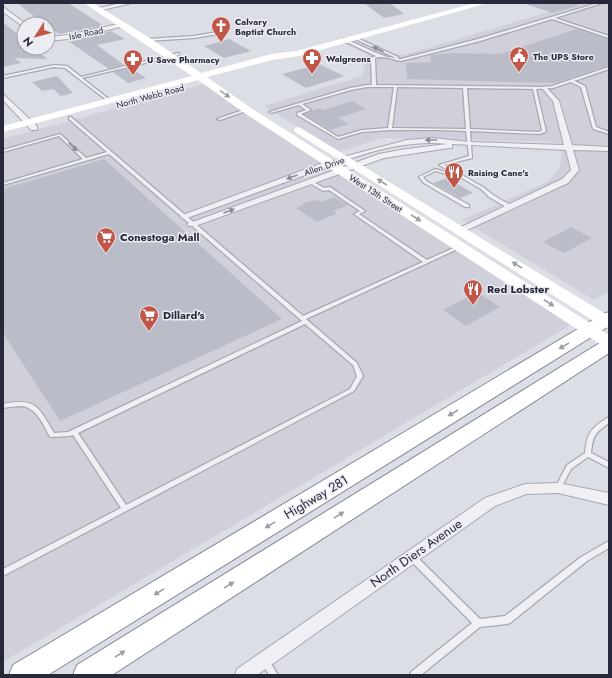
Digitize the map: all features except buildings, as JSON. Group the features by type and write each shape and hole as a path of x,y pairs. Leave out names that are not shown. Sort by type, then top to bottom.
{"highway":[{"name":"Highway 281","path":"23,675 604,327"},
{"path":"87,675 609,345"}],"main road":[{"name":"West 13th Street","path":"88,3 209,77 271,112 348,165 461,247 604,327"},
{"name":"North Webb Road","path":"3,136 31,125 109,101 280,61 296,54 484,3"},
{"name":"West 13th Street","path":"209,77 248,110 331,163 348,165 460,230 604,327"},
{"name":"North Webb Road","path":"3,129 70,118 209,77"}],"street":[{"path":"98,9 129,3"},
{"path":"3,9 16,19"},
{"name":"Isle Road","path":"56,38 123,25"},
{"path":"460,230 565,181 575,170 556,101 544,88"},
{"path":"3,96 31,125"},
{"name":"Allen Drive","path":"192,224 311,182 348,165 376,149 407,142 433,140 469,144 609,149"},
{"name":"Allen Drive","path":"348,165 400,152 469,144"},
{"name":"Allen Drive","path":"184,216 331,163"},
{"name":"North Diers Avenue","path":"242,675 490,502 525,489 558,488 609,500"}],"lane":[{"path":"350,39 378,56 401,60 479,40 601,3"},
{"path":"552,18 609,37"},
{"path":"147,40 194,37 223,32"},
{"path":"350,39 401,60"},
{"path":"80,78 174,55"},
{"path":"374,86 373,58 378,56"},
{"path":"3,77 54,66 66,67 109,101"},
{"path":"271,112 351,89 374,86 544,88 571,81 609,68"},
{"path":"571,81 583,86 594,128 609,133"},
{"path":"390,129 396,86"},
{"path":"465,87 469,144 472,157 441,165 482,188 491,196"},
{"path":"299,104 309,110 298,114 338,138 362,131 390,129 539,133 544,131 534,88"},
{"path":"219,119 248,110"},
{"path":"3,573 352,390 360,376 355,364 70,118"},
{"path":"3,151 60,135 85,159"},
{"path":"3,184 110,152"},
{"path":"467,206 425,182 421,177 430,171 441,170 510,207"},
{"path":"311,182 324,190 329,188 363,211 356,214 427,262"},
{"path":"3,406 14,404 30,405 36,409 52,435 62,436 74,432 303,320 461,247"},
{"path":"588,454 589,439 592,431 609,420"},
{"path":"74,432 125,509"},
{"path":"588,454 609,465"},
{"path":"558,488 570,467 588,454"},
{"path":"414,675 478,623 507,620 584,559 609,544"},
{"path":"411,556 478,623"},
{"path":"264,660 274,675"}],"shaded area":[{"path":"579,3 609,3 609,291 594,300 462,220 549,181 560,168 562,151 558,142 381,138 339,152 264,106 362,76 367,53 403,55"},
{"path":"204,84 574,323 3,662 3,139"}],"place":[{"name":"Calvary Baptist Church","path":"221,43"},
{"name":"The UPS Store","path":"519,73"},
{"name":"Walgreens","path":"312,75"},
{"name":"U Save Pharmacy","path":"133,76"},
{"name":"Raising Cane's","path":"454,189"},
{"name":"Conestoga Mall","path":"106,254"},
{"name":"Red Lobster","path":"473,306"},
{"name":"Dillard's","path":"149,332"}]}
